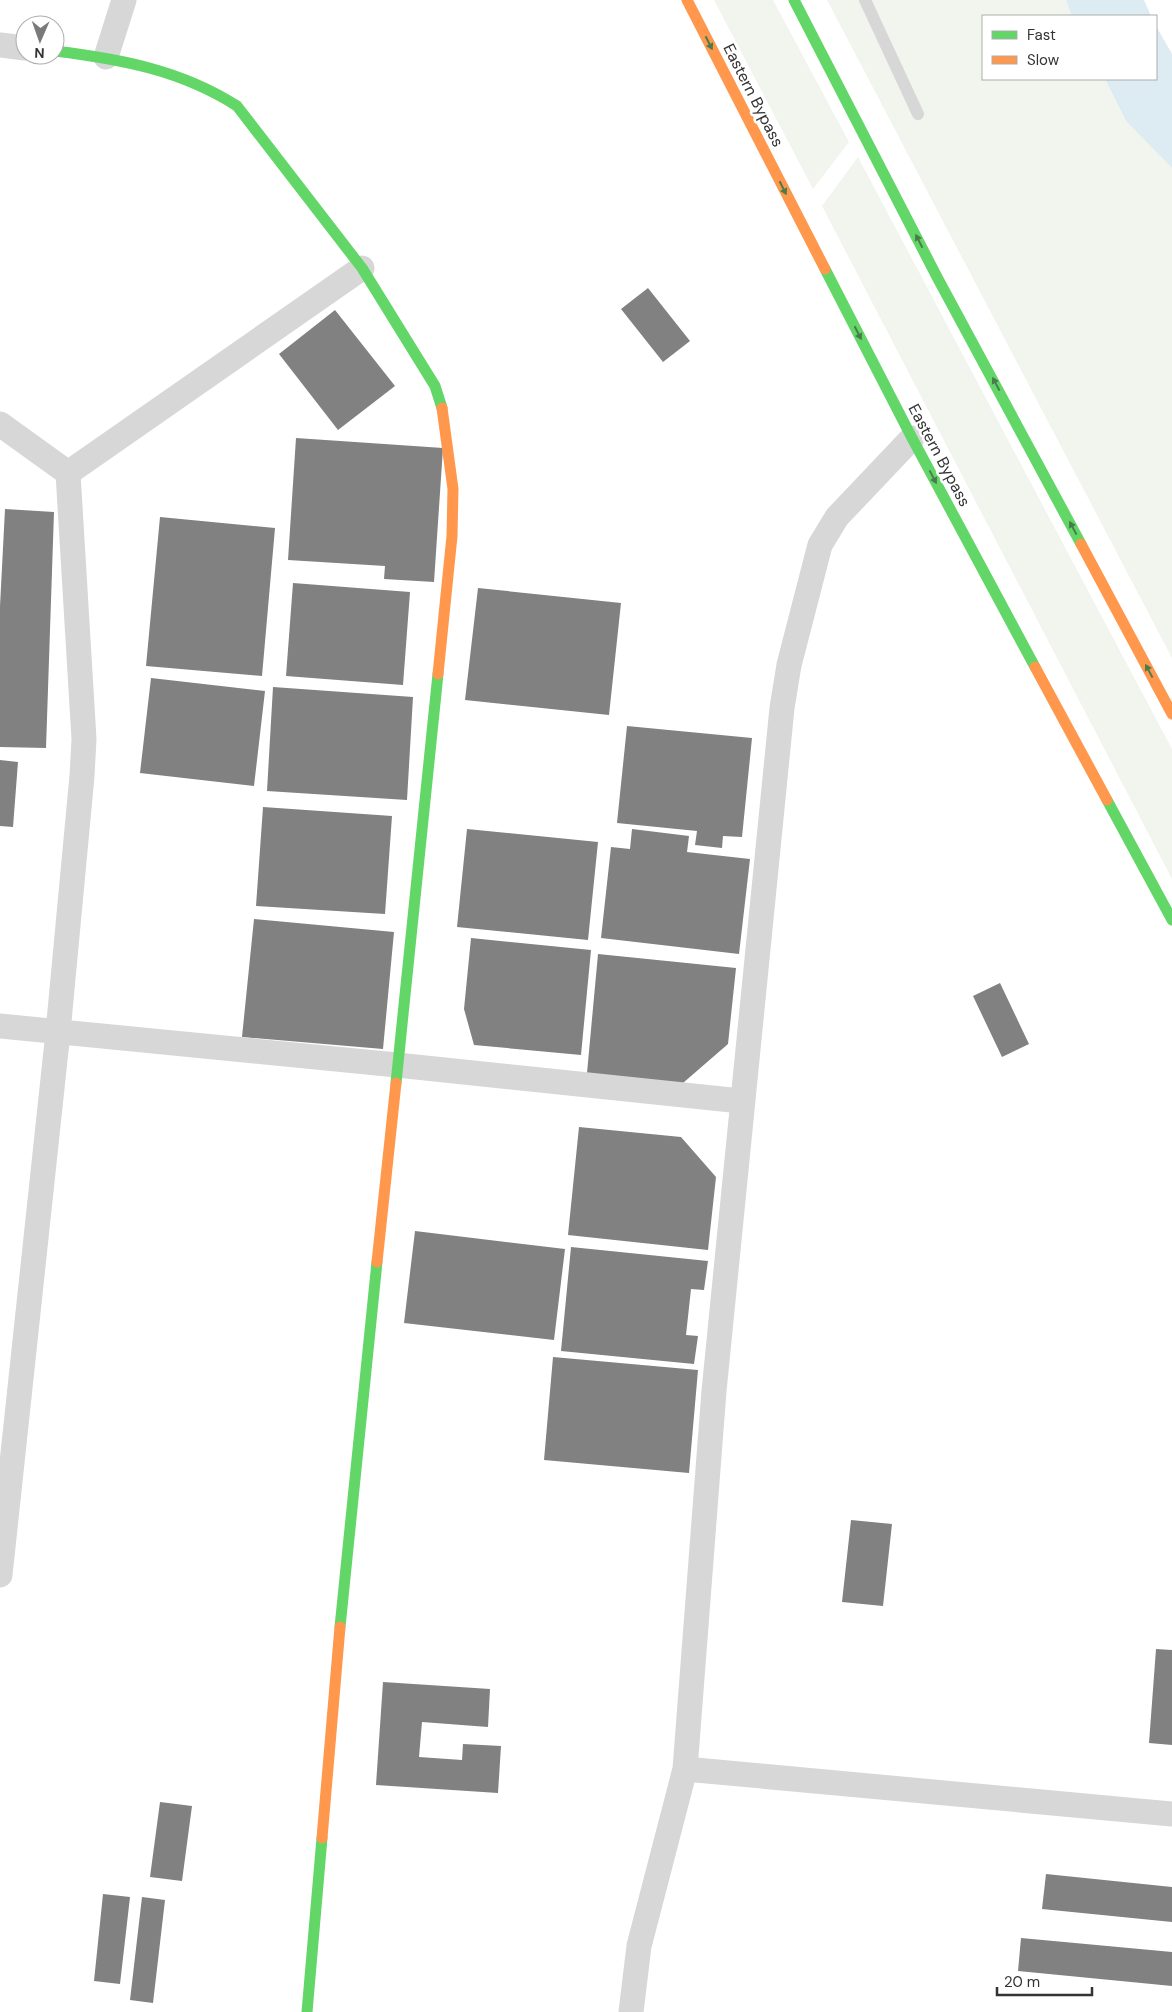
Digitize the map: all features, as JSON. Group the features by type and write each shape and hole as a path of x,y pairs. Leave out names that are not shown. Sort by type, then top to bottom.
{"main road":[{"name":"Eastern Bypass","path":"687,0 912,438 1172,920"},
{"path":"794,0 938,277 1172,714"},
{"path":"65,52 106,57 192,80 217,91 237,106 362,268 435,386 445,416 453,489 452,536 342,1606 307,2012"}],"street":[{"path":"106,57 124,0"},
{"path":"0,45 15,47"},
{"path":"68,473 362,268"},
{"path":"0,424 68,473"},
{"path":"630,2012 639,1946 684,1769 714,1391 782,708 794,646 820,545 836,517 912,438"},
{"path":"0,1574 58,1032 84,739 68,473"},
{"path":"0,1026 742,1101"},
{"path":"684,1769 1172,1814"}],"lane":[{"path":"865,0 918,114"}],"shaded area":[{"path":"714,0 773,0 849,142 813,189"},
{"path":"827,0 1066,0 1072,15 982,15 982,80 1106,80 1126,121 1172,168 1172,658"},
{"path":"1066,0 1144,0 1151,15 1072,15"},
{"path":"1157,28 1172,54 1172,168 1126,121 1106,80 1157,80"},
{"path":"858,157 1172,749 1172,879 822,206"}],"building":[{"path":"648,288 690,341 663,362 621,309"},
{"path":"335,310 395,386 338,430 279,354"},
{"path":"296,438 443,448 434,582 384,579 385,566 288,560"},
{"path":"5,509 54,512 46,748 0,747 0,606"},
{"path":"160,517 275,528 262,676 146,666"},
{"path":"293,583 410,592 403,685 286,676"},
{"path":"478,588 621,603 609,715 465,700"},
{"path":"151,678 265,691 254,786 140,773"},
{"path":"273,687 413,697 407,800 267,791"},
{"path":"627,726 752,738 742,837 723,836 722,848 695,845 697,831 617,823"},
{"path":"0,760 18,762 13,827 0,826"},
{"path":"263,807 392,816 385,914 256,906"},
{"path":"467,829 598,842 588,940 457,927"},
{"path":"632,829 689,836 687,852 750,859 739,954 601,938 611,847 630,849"},
{"path":"254,919 394,932 383,1049 242,1037"},
{"path":"471,938 591,950 581,1055 474,1045 464,1009"},
{"path":"598,954 736,968 728,1044 683,1083 587,1073"},
{"path":"1000,983 1029,1044 1002,1057 973,996"},
{"path":"579,1127 681,1137 716,1177 708,1250 568,1235"},
{"path":"415,1231 565,1249 554,1340 404,1323"},
{"path":"571,1247 708,1261 704,1290 691,1289 686,1335 698,1336 694,1364 561,1351"},
{"path":"553,1357 698,1370 689,1473 544,1460"},
{"path":"851,1520 892,1524 883,1606 842,1602"},
{"path":"1156,1649 1172,1650 1172,1745 1149,1743"},
{"path":"383,1682 490,1689 488,1727 422,1722 419,1757 462,1760 463,1744 501,1746 498,1793 376,1785"},
{"path":"160,1802 192,1806 182,1881 150,1877"},
{"path":"1046,1874 1172,1887 1172,1922 1042,1909"},
{"path":"103,1894 130,1897 120,1984 94,1981"},
{"path":"142,1897 165,1900 153,2003 130,2000"},
{"path":"1021,1938 1172,1952 1172,1986 1018,1971"}],"traffic: fast":[{"path":"794,0 937,277 1081,544"},
{"path":"65,52 126,62 172,75 194,83 237,106 362,268 435,386 442,408"},
{"path":"825,269 912,438 1035,667"},
{"path":"396,1083 438,674"},
{"path":"1107,800 1172,920"},
{"path":"340,1627 377,1262"},
{"path":"307,2012 322,1838"}],"traffic: slow":[{"path":"687,0 825,269"},
{"path":"438,674 452,536 453,489 442,408"},
{"path":"1081,544 1172,714"},
{"path":"1035,667 1107,800"},
{"path":"377,1262 396,1083"},
{"path":"322,1838 340,1627"}]}
